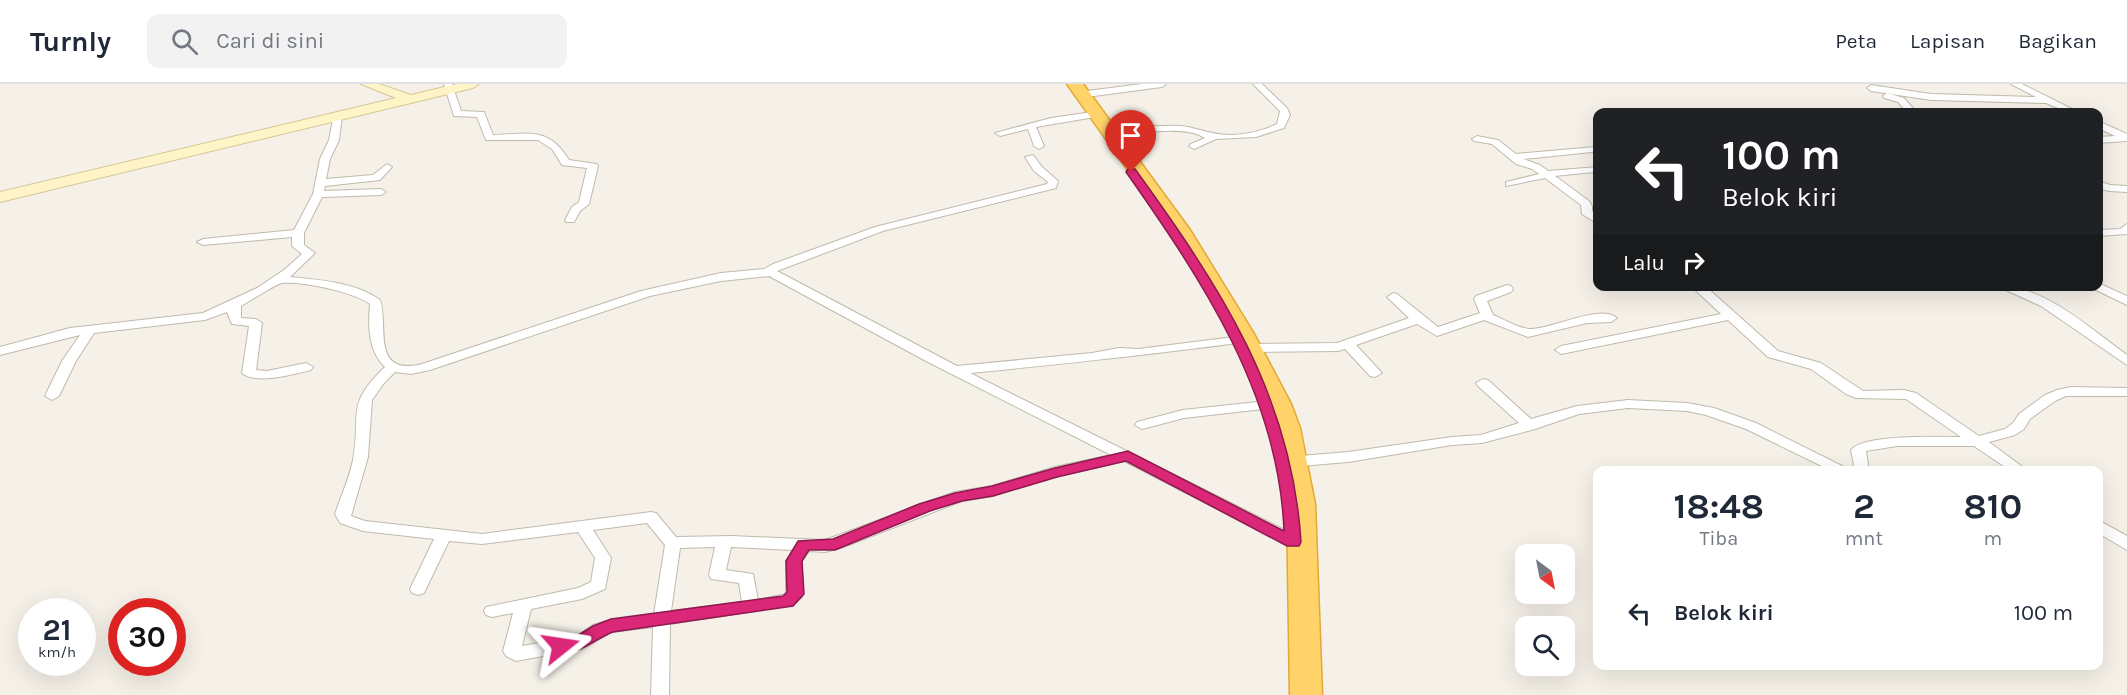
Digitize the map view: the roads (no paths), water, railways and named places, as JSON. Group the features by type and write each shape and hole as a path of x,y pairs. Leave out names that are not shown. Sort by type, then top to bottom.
{"highway":[{"path":"1080,95 1180,230 1279,404 1298,544 1306,695"},
{"path":"1080,95 1174,231 1244,343 1288,462"},
{"path":"1295,695 1298,544"}],"main road":[{"path":"367,84 410,99"},
{"path":"0,197 410,99 448,87 473,84"}],"street":[{"path":"1000,133 1031,126 1080,95 1162,84"},
{"path":"1111,134 1139,130 1186,130 1211,136 1241,136 1281,126 1285,115 1284,110 1257,84"},
{"path":"2015,84 2064,108"},
{"path":"1870,86 1931,97 2046,100"},
{"path":"1870,86 1880,94 1901,100 1908,108"},
{"path":"448,87 457,114 481,114 489,138 540,137 556,147 566,163 593,166 584,204 576,209 570,220"},
{"path":"0,351 52,336 90,329 205,316 235,303 278,279 309,253 298,246 298,233 320,189 325,159 334,140 337,116"},
{"path":"1031,126 1039,146"},
{"path":"2103,126 2125,136"},
{"path":"1194,146 1211,140 1211,136"},
{"path":"2103,139 2125,136"},
{"path":"1477,139 1496,142 1515,157 1546,174 1585,203 1586,212 1593,217"},
{"path":"1515,157 1592,149"},
{"path":"278,279 339,288 369,296 376,303 376,337 382,356 393,367 405,371 425,367 558,321 678,285 768,272 777,266 879,230 1052,186 1053,181 1038,169 1030,157"},
{"path":"320,189 376,178 387,168"},
{"path":"1510,184 1546,174 1593,169"},
{"path":"2103,186 2127,189"},
{"path":"320,189 381,192"},
{"path":"2103,233 2123,232 2127,227"},
{"path":"202,242 298,233"},
{"path":"768,272 794,283 957,370 1298,544"},
{"path":"1487,316 1480,299 1507,289"},
{"path":"2103,289 2127,301"},
{"path":"1702,291 1773,354 1816,366 1851,391 1861,395 1904,394 1911,396 2014,466"},
{"path":"2015,291 2045,303 2127,361"},
{"path":"1394,297 1418,319 1437,332 1487,316 1528,333 1587,320 1611,318"},
{"path":"235,303 233,315 236,321 256,323 249,373 267,375 306,367"},
{"path":"1561,350 1730,316"},
{"path":"957,370 1092,357 1102,354 1244,343 1338,347 1418,319"},
{"path":"52,396 69,361 90,329"},
{"path":"1348,344 1375,373"},
{"path":"393,367 373,384 362,403 361,454 357,476 343,514 345,519 363,526 482,539 651,517 666,538 673,543 835,544 915,511 951,499 993,491 1055,472 1128,456"},
{"path":"1483,383 1530,426"},
{"path":"1860,466 1858,450 1873,444 1978,441 2010,432 2019,426 2024,417 2050,398 2062,393 2071,391 2127,392"},
{"path":"1288,462 1348,457 1452,441 1482,439 1577,410 1603,405 1628,404 1687,407 1709,411 1741,422 1833,466"},
{"path":"1142,425 1183,414 1267,405"},
{"path":"492,611 582,593 599,585 603,558 583,527"},
{"path":"2103,528 2127,544"},
{"path":"418,590 444,534"},
{"path":"724,542 717,574 747,578 751,607"},
{"path":"660,695 659,654 664,591 673,543"},
{"path":"524,605 512,651 516,654 582,642 599,630 611,626 787,601 794,597 794,561 804,545"}]}
